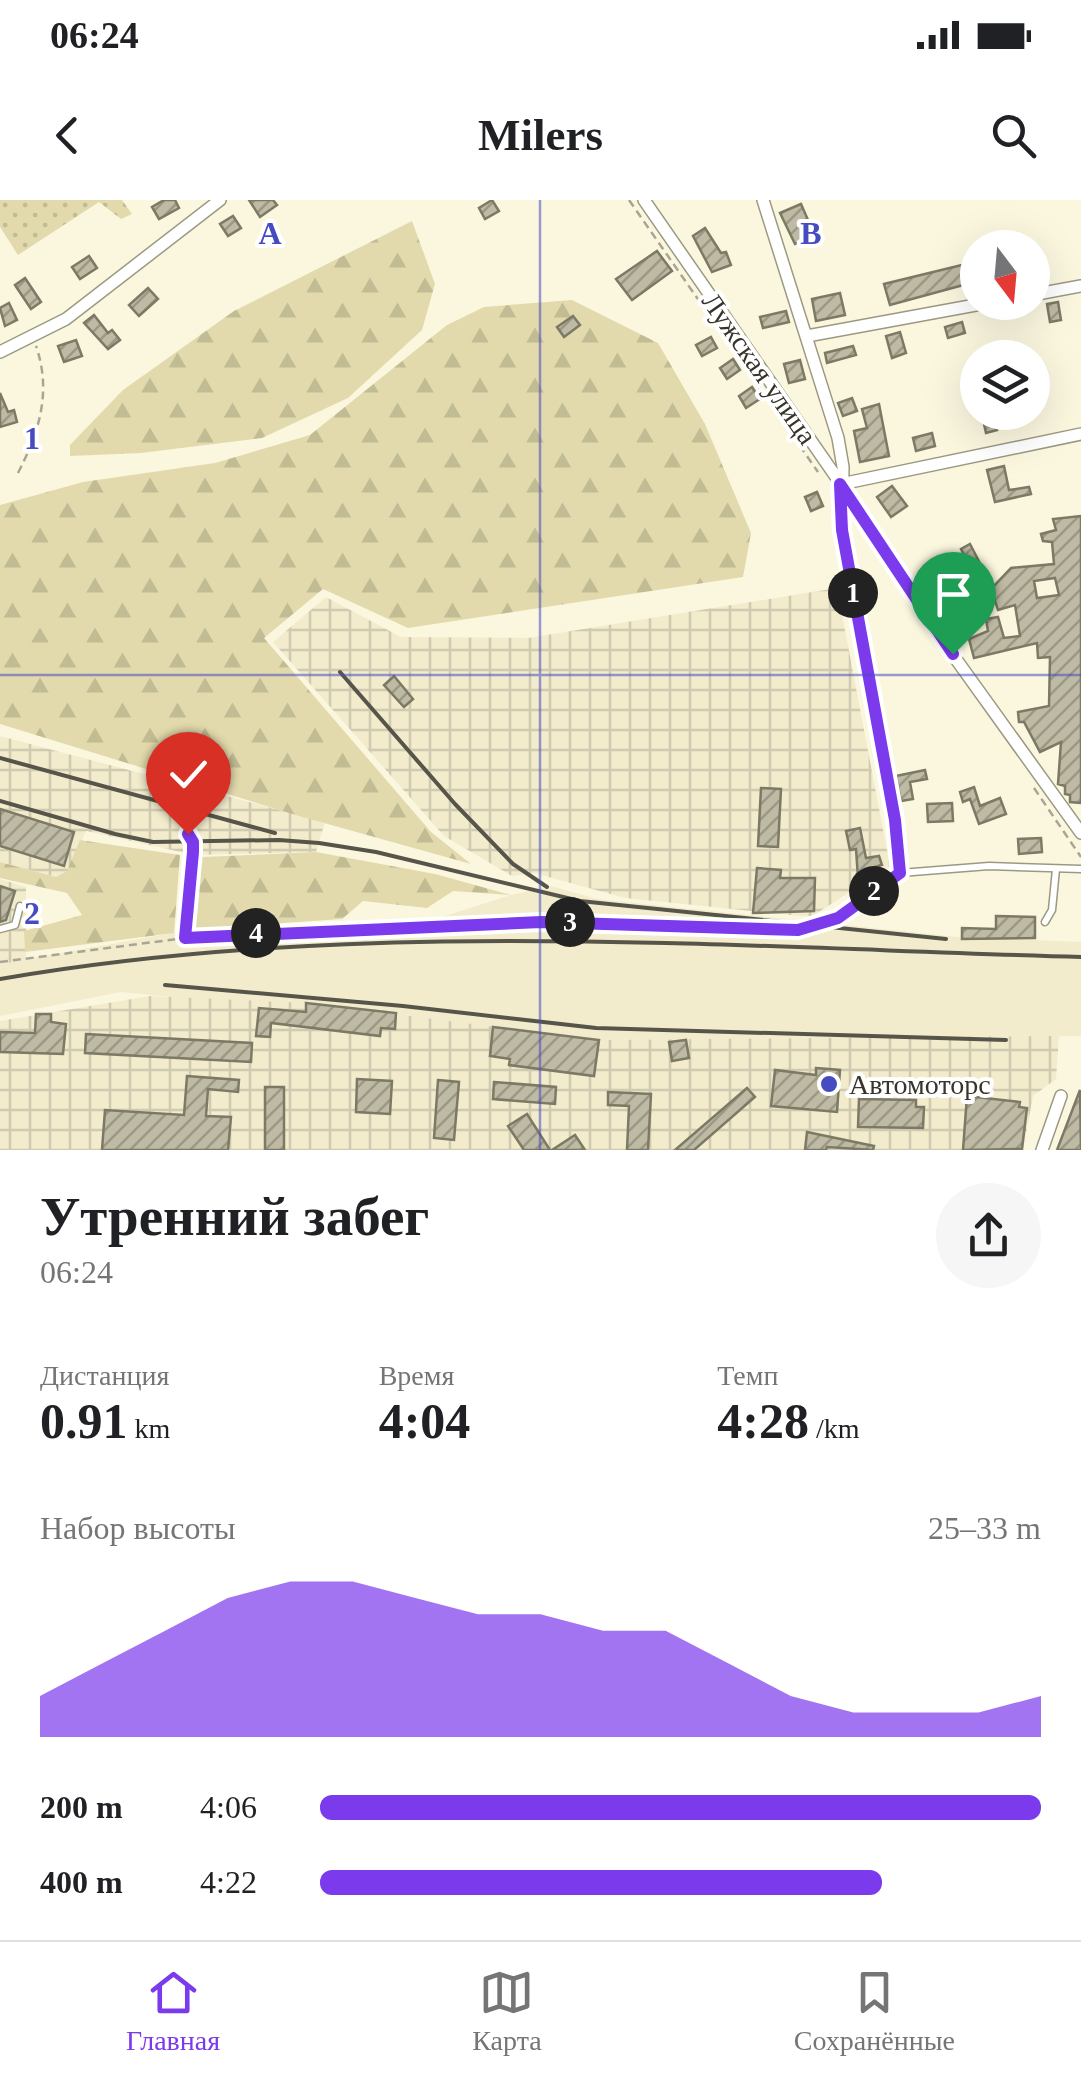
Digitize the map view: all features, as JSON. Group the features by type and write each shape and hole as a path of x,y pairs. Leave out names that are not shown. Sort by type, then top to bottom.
{"street":[{"path":"0,352 66,319 220,200"},
{"name":"Лужская улица","path":"644,200 953,654 1081,833"},
{"path":"762,200 838,438 843,467 842,530 895,820 900,873"},
{"path":"1050,292 1081,286"},
{"path":"806,336 960,308"},
{"path":"840,484 1081,434"},
{"path":"1042,1150 1061,1096"}],"lane":[{"path":"838,918 900,873 989,866 1081,870"},
{"path":"1045,922 1052,910 1056,869"},
{"path":"0,929 15,926 20,906"}],"path":[{"path":"18,473 36,438 46,385 33,337"},
{"path":"185,938 193,852 188,834"},
{"path":"0,962 185,938 541,922 798,930 838,918"}],"shaded area":[{"path":"837,588 890,866 811,917 625,898 534,873 512,876 444,836 273,642 326,597 401,637 528,638"},
{"path":"0,736 325,822 316,852 194,855 86,831 67,872 56,877 0,862"},
{"path":"0,879 26,887 26,960 0,964"},
{"path":"551,886 597,899 958,937 1081,942 1081,1036 599,1040 121,992 0,1016 0,964 195,929 442,917"},
{"path":"150,996 306,1003 599,1040 1059,1036 1056,1079 1033,1096 1023,1150 0,1150 0,1021"}],"green space":[{"path":"0,200 122,200 132,214 121,219 99,202 18,255 0,227"},
{"path":"412,221 435,284 422,330 348,398 262,438 141,453 70,456 70,445 123,390 234,311"},
{"path":"572,300 658,343 705,424 751,533 743,577 408,628 323,589 264,638 431,832 471,864 0,724 0,505 83,482 215,463 310,435 447,325 484,307"},
{"path":"80,840 180,855 174,933 25,952 24,931 82,915 67,893 0,878 0,862 56,877 67,871"},
{"path":"316,852 435,874 511,895 453,891 427,908 363,901 342,919 195,929 202,857"}],"building":[{"path":"164,200 175,200 179,208 159,219 152,207"},
{"path":"249,200 273,200 277,205 260,217"},
{"path":"492,200 499,211 485,219 479,208"},
{"path":"801,204 815,236 795,244 780,213"},
{"path":"233,216 241,228 228,236 220,224"},
{"path":"705,228 721,253 726,252 731,265 712,272 693,236"},
{"path":"657,251 672,271 632,300 616,279"},
{"path":"89,256 97,268 80,279 72,267"},
{"path":"960,265 960,286 890,305 884,284"},
{"path":"25,278 41,302 31,309 15,285"},
{"path":"148,288 158,299 139,316 129,305"},
{"path":"840,293 845,315 816,321 812,299"},
{"path":"1058,302 1061,320 1050,322 1050,303"},
{"path":"9,303 17,320 5,326 0,308"},
{"path":"786,311 789,322 763,328 760,317"},
{"path":"94,315 108,333 112,330 120,340 108,349 84,323"},
{"path":"573,316 580,325 564,337 557,327"},
{"path":"962,322 965,333 948,338 945,327"},
{"path":"900,332 906,353 892,358 886,336"},
{"path":"711,337 717,348 702,356 696,345"},
{"path":"76,340 82,356 64,362 58,346"},
{"path":"853,346 856,355 827,363 825,353"},
{"path":"733,359 740,370 727,379 720,368"},
{"path":"800,360 805,379 789,383 784,364"},
{"path":"752,387 760,399 746,408 739,396"},
{"path":"0,393 8,412 14,410 17,422 0,427"},
{"path":"852,398 857,411 843,416 838,403"},
{"path":"879,404 889,456 860,462 854,431 867,428 862,409"},
{"path":"932,433 935,446 916,451 913,438"},
{"path":"1004,466 1009,490 1029,487 1031,494 995,502 987,470"},
{"path":"892,486 907,506 891,517 877,497"},
{"path":"817,492 823,506 811,511 805,497"},
{"path":"1081,516 1081,803 1070,802 1065,786 1058,784 1061,742 1040,752 1024,722 1019,722 1018,712 1049,706 1050,657 1038,658 1037,643 974,658 969,639 988,631 986,619 998,617 1004,638 1020,636 1015,605 998,610 991,589 1011,568 1054,564 1052,542 1043,541 1041,534 1056,530 1053,519","holes":["1055,578 1059,595 1037,598 1034,581"]},
{"path":"970,544 986,575 977,580 961,549"},
{"path":"945,566 962,589 948,599 932,576"},
{"path":"394,676 413,699 404,707 384,685"},
{"path":"925,770 927,779 910,782 913,799 901,801 896,776"},
{"path":"974,787 980,806 1000,798 1006,814 979,824 970,799 963,802 960,792"},
{"path":"761,788 781,789 778,847 758,846"},
{"path":"952,803 953,821 928,822 927,804"},
{"path":"0,809 74,832 64,866 0,846"},
{"path":"860,828 866,858 879,856 882,865 875,867 876,875 858,878 856,849 850,850 846,831"},
{"path":"1041,838 1042,852 1019,854 1018,839"},
{"path":"757,868 781,870 780,878 815,878 814,911 753,913"},
{"path":"0,886 15,891 6,920 0,922"},
{"path":"996,916 1035,917 1035,938 962,939 962,928 996,929"},
{"path":"306,1003 396,1013 395,1029 381,1028 380,1036 271,1023 270,1037 256,1036 259,1008 306,1012"},
{"path":"36,1014 51,1014 51,1022 66,1024 63,1054 0,1052 0,1032 35,1033"},
{"path":"493,1027 599,1040 594,1076 509,1065 510,1059 490,1056"},
{"path":"86,1034 252,1043 251,1062 85,1053"},
{"path":"686,1040 689,1058 672,1061 669,1042"},
{"path":"816,1068 840,1070 837,1112 771,1106 775,1070 816,1075"},
{"path":"187,1076 239,1080 238,1092 208,1089 206,1116 231,1117 228,1150 102,1150 105,1110 184,1115"},
{"path":"357,1079 392,1081 390,1114 356,1112"},
{"path":"438,1080 459,1082 454,1140 434,1138"},
{"path":"494,1082 556,1087 555,1104 493,1099"},
{"path":"265,1087 284,1087 284,1150 265,1150"},
{"path":"747,1088 755,1097 694,1150 675,1150"},
{"path":"1080,1090 1081,1150 1057,1150"},
{"path":"608,1092 651,1094 648,1150 627,1150 629,1106 608,1105"},
{"path":"967,1096 1020,1102 1019,1107 1027,1108 1022,1149 963,1150"},
{"path":"859,1099 916,1100 916,1107 924,1107 923,1128 858,1127"},
{"path":"527,1114 550,1150 524,1150 508,1126"},
{"path":"807,1132 874,1146 873,1150 805,1150"},
{"path":"575,1135 585,1150 552,1150"}],"railway":[{"path":"340,672 455,804 513,864 547,887"},
{"path":"0,758 275,833"},
{"path":"0,801 153,842 319,843 376,852 580,901 946,939"},
{"path":"0,979 134,960 404,942 675,943 1081,957"},
{"path":"165,985 596,1028 1006,1040"}],"place":[{"name":"Автомоторс","path":"829,1084"}],"route":[{"path":"188,834 193,852 185,938 541,922 798,930 838,918 900,873 895,820 842,530 840,484 953,654"}]}
